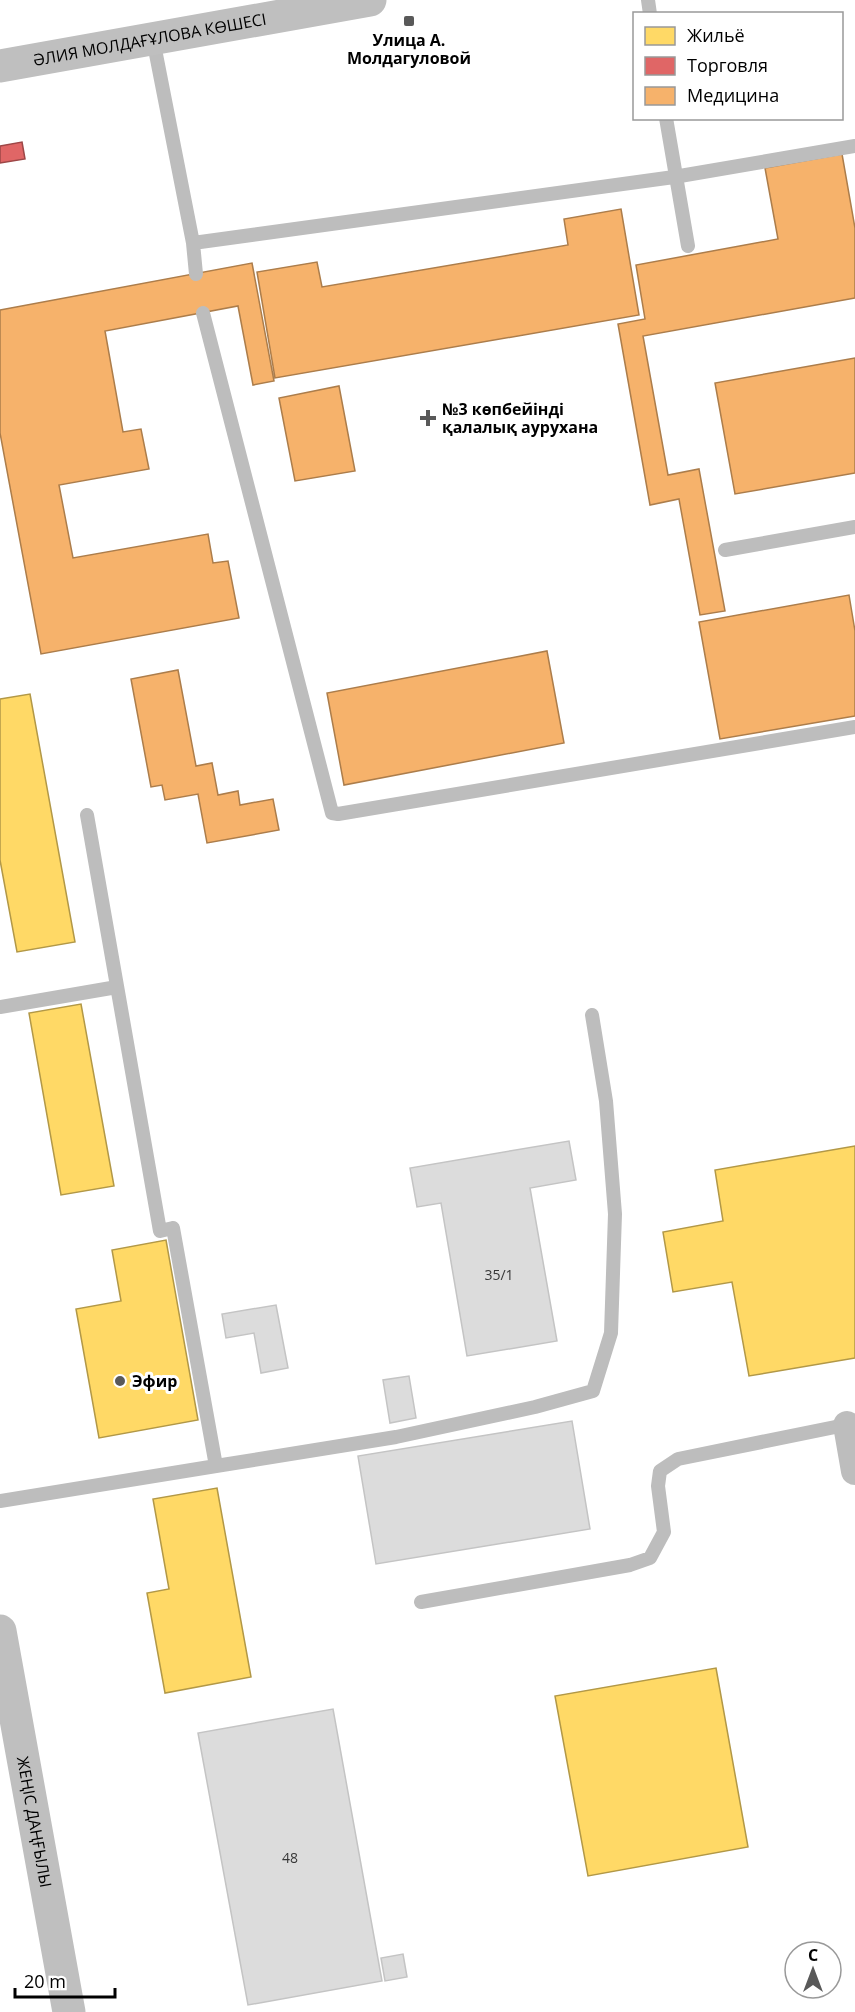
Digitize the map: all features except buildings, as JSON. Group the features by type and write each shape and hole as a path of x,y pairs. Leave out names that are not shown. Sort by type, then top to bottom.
{"street":[{"name":"ӘЛИЯ МОЛДАҒҰЛОВА КӨШЕСІ","path":"0,66 153,39 275,8 370,0"},
{"path":"851,1424 855,1471"},
{"name":"ЖЕҢІС ДАҢҒЫЛЫ","path":"0,1631 69,2012"}],"lane":[{"path":"153,39 194,243 196,274"},
{"path":"666,120 674,177 688,246"},
{"path":"194,243 674,177 855,146"},
{"path":"203,313 332,813 339,814 855,727"},
{"path":"725,549 855,527"},
{"path":"87,815 160,1231 173,1228 216,1466"},
{"path":"0,1006 117,987"},
{"path":"0,1501 396,1437 535,1407 593,1391 611,1333 615,1214 606,1101 592,1016"},
{"path":"421,1602 630,1565 650,1558 664,1532 658,1486 660,1471 678,1459 851,1424"}],"place":[{"name":"Улица А. Молдагуловой","path":"409,21"},
{"name":"№3 көпбейінді қалалық аурухана","path":"428,418"},
{"name":"Эфир","path":"120,1381"}]}
